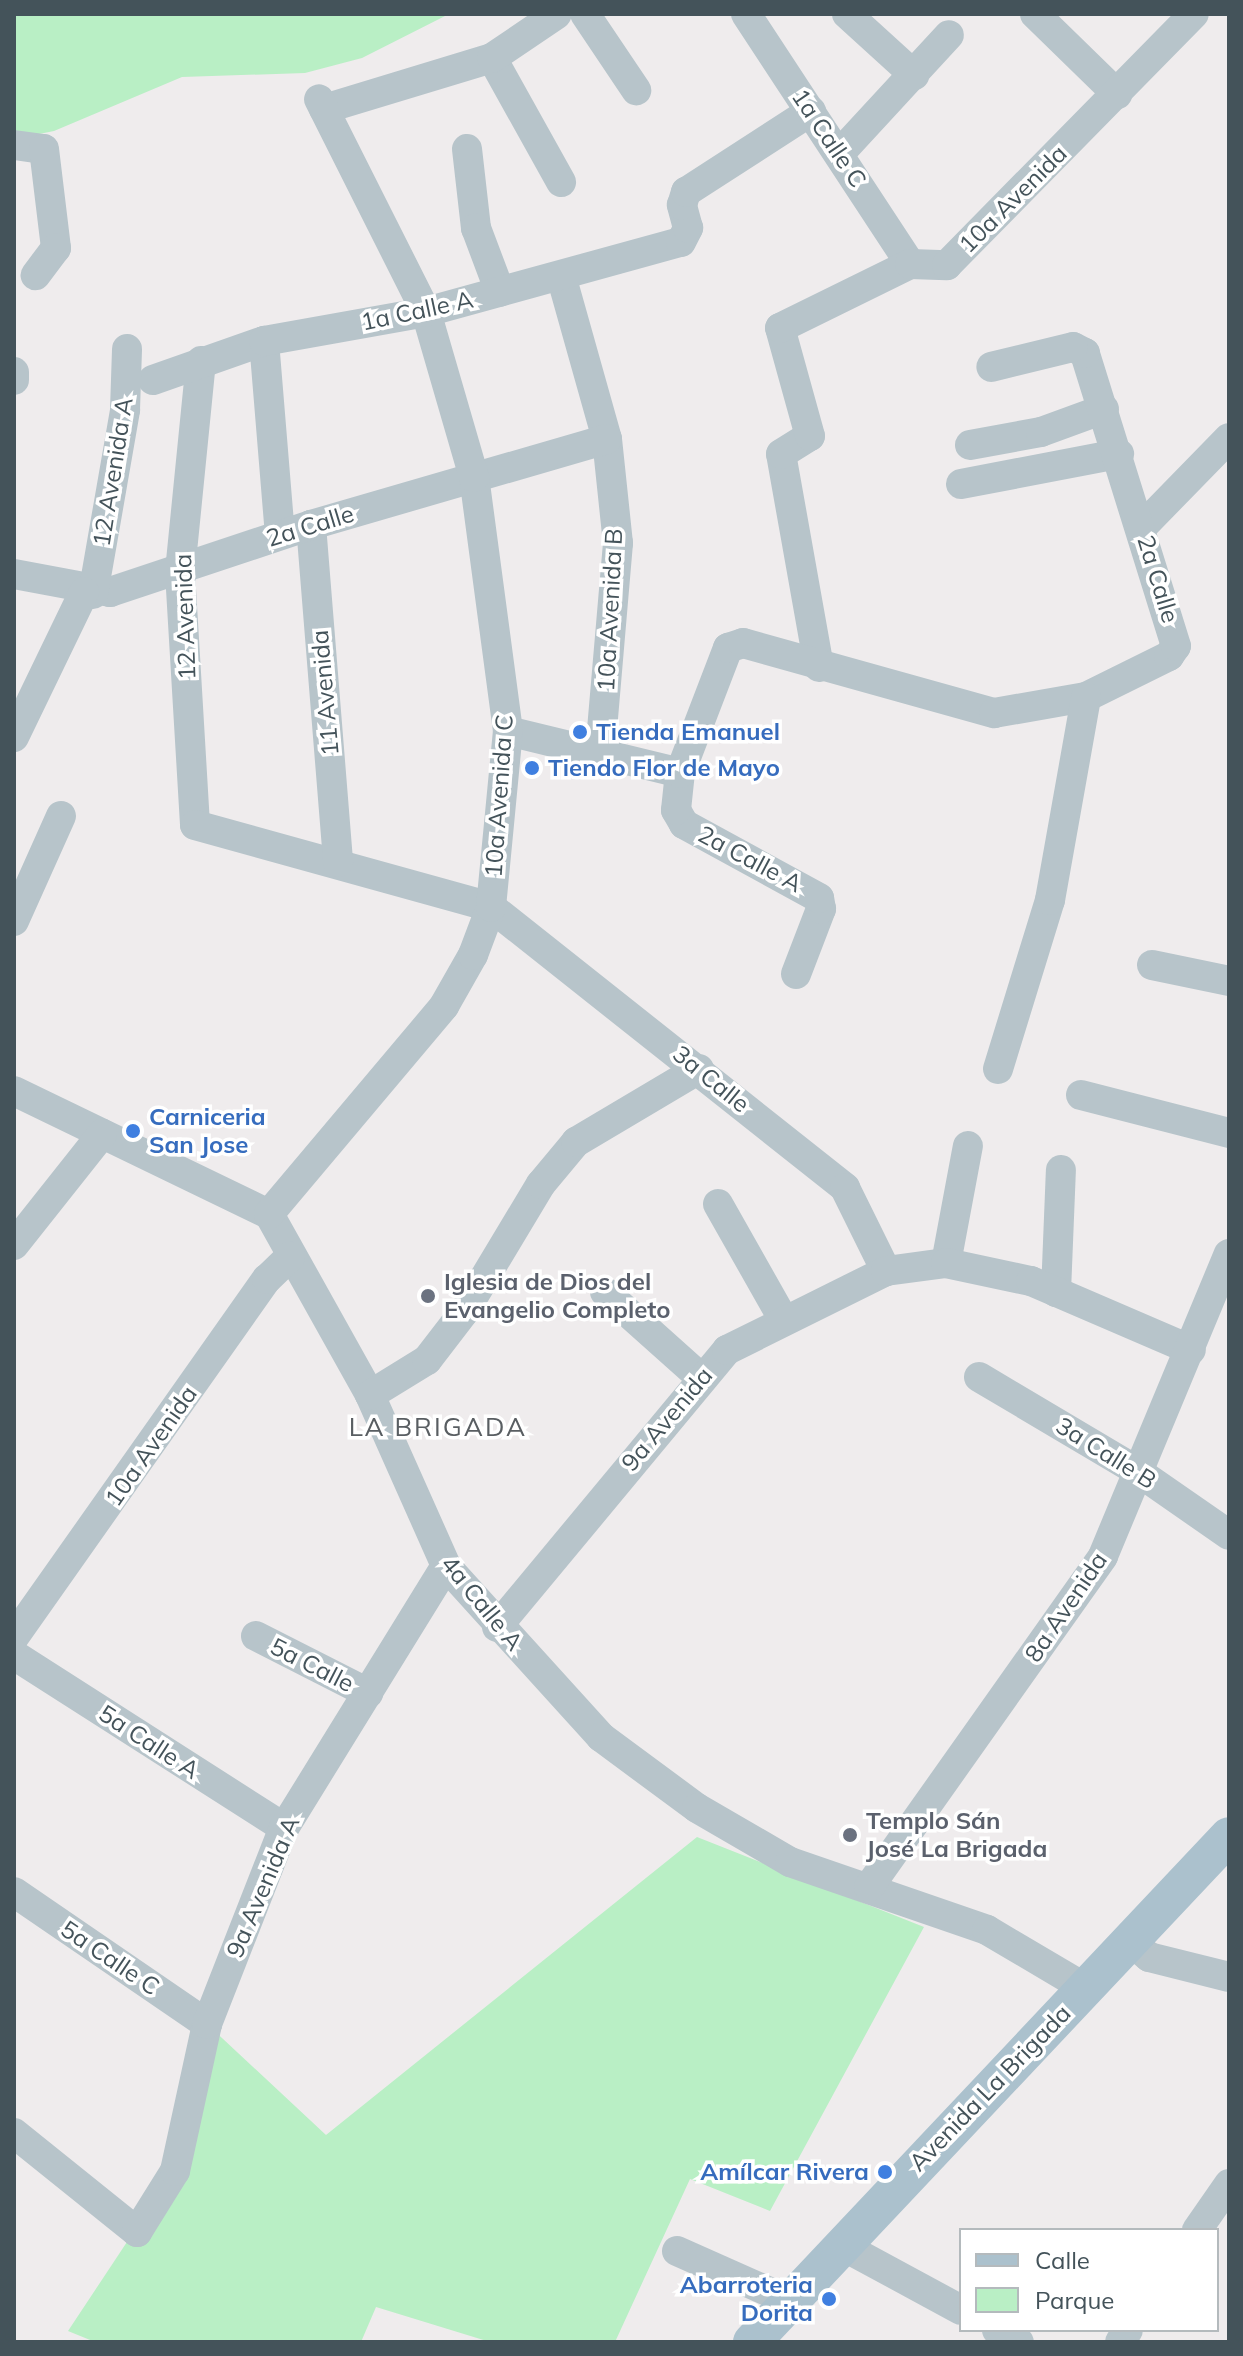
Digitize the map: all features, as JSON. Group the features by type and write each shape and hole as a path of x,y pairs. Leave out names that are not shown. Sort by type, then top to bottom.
{"main road":[{"name":"Avenida La Brigada","path":"752,2342 1229,1836"}],"street":[{"path":"557,14 492,58 561,182"},
{"path":"585,14 636,90"},
{"name":"1a Calle C","path":"746,14 841,152 910,264"},
{"path":"847,14 914,75"},
{"path":"1035,14 1117,94"},
{"name":"10a Avenida","path":"819,667 781,454 810,436 779,333 783,325 910,264 947,265 1194,14"},
{"path":"841,152 949,35"},
{"name":"10a Avenida C","path":"269,1214 444,1006 491,907 508,731 474,477 426,312 321,104 492,58"},
{"name":"1a Calle A","path":"153,380 264,341 426,312 562,279 681,242 688,228 682,205 686,192 811,111"},
{"path":"14,145 44,149 56,248 36,275"},
{"path":"467,149 476,228 500,292"},
{"name":"10a Avenida B","path":"562,279 607,439 618,543 600,755"},
{"path":"264,341 280,534"},
{"name":"12 Avenida A","path":"14,737 88,593 119,454 127,349"},
{"name":"2a Calle","path":"680,773 722,655 743,643 819,667 994,713 1086,697 1169,656 1176,646 1088,357 1079,349 991,367"},
{"name":"12 Avenida","path":"195,825 180,572 201,361"},
{"path":"970,445 1041,432 1104,409"},
{"path":"1142,527 1229,438"},
{"name":"2a Calle","path":"14,574 88,593 180,572 280,534 607,439"},
{"path":"961,484 1119,454"},
{"name":"11 Avenida","path":"311,525 338,862"},
{"path":"998,1069 1050,900 1086,697"},
{"path":"508,731 680,773"},
{"name":"2a Calle A","path":"680,773 676,810 684,824 819,898 821,909 796,974"},
{"path":"14,921 61,816"},
{"name":"3a Calle","path":"195,825 338,862 491,907 699,1069 845,1188 886,1271"},
{"path":"1152,965 1229,981"},
{"path":"370,1395 427,1360 464,1312 541,1184 576,1142 699,1069"},
{"path":"14,1091 269,1214"},
{"path":"1081,1095 1229,1133"},
{"path":"14,1245 102,1134"},
{"path":"946,1263 968,1146"},
{"path":"1056,1292 1061,1170"},
{"path":"718,1204 782,1317"},
{"name":"4a Calle A","path":"269,1214 290,1257 370,1395 446,1566 497,1627 601,1737 646,1774 790,1862 987,1930 1085,1988"},
{"name":"8a Avenida","path":"869,1887 1103,1556 1229,1254"},
{"name":"10a Avenida","path":"14,1637 267,1279 290,1257"},
{"path":"886,1271 946,1263 1056,1292 1191,1350"},
{"name":"9a Avenida","path":"497,1627 700,1377 727,1350 782,1317 886,1271"},
{"path":"605,1292 700,1377"},
{"name":"3a Calle B","path":"979,1377 1137,1471 1229,1535"},
{"name":"9a Avenida A","path":"14,2133 137,2232 175,2171 207,2024 284,1828 446,1566"},
{"name":"5a Calle","path":"256,1636 368,1693"},
{"name":"5a Calle A","path":"14,1655 284,1828"},
{"name":"5a Calle C","path":"14,1892 207,2024"},
{"path":"1130,1941 1149,1957 1229,1977"},
{"path":"1198,2228 1229,2184"},
{"path":"841,2245 959,2309"},
{"path":"677,2251 790,2301"},
{"path":"1001,2332 1019,2342"}],"green space":[{"path":"14,14 449,14 362,58 305,73 182,77 54,131 14,139"},
{"path":"697,1837 924,1927 770,2211 690,2179 615,2342 490,2342 376,2307 361,2342 95,2342 68,2331 174,2171 207,2024 326,2135"}],"place":[{"name":"Tienda Emanuel","path":"580,732"},
{"name":"Tiendo Flor de Mayo","path":"532,768"},
{"name":"Carniceria San Jose","path":"133,1131"},
{"name":"Iglesia de Dios del Evangelio Completo","path":"428,1296"},
{"name":"Templo Sán José La Brigada","path":"850,1835"},
{"name":"Amílcar Rivera","path":"885,2172"},
{"name":"Abarroteria Dorita","path":"829,2299"}],"district":[{"name":"LA BRIGADA","path":"438,1427"}]}
